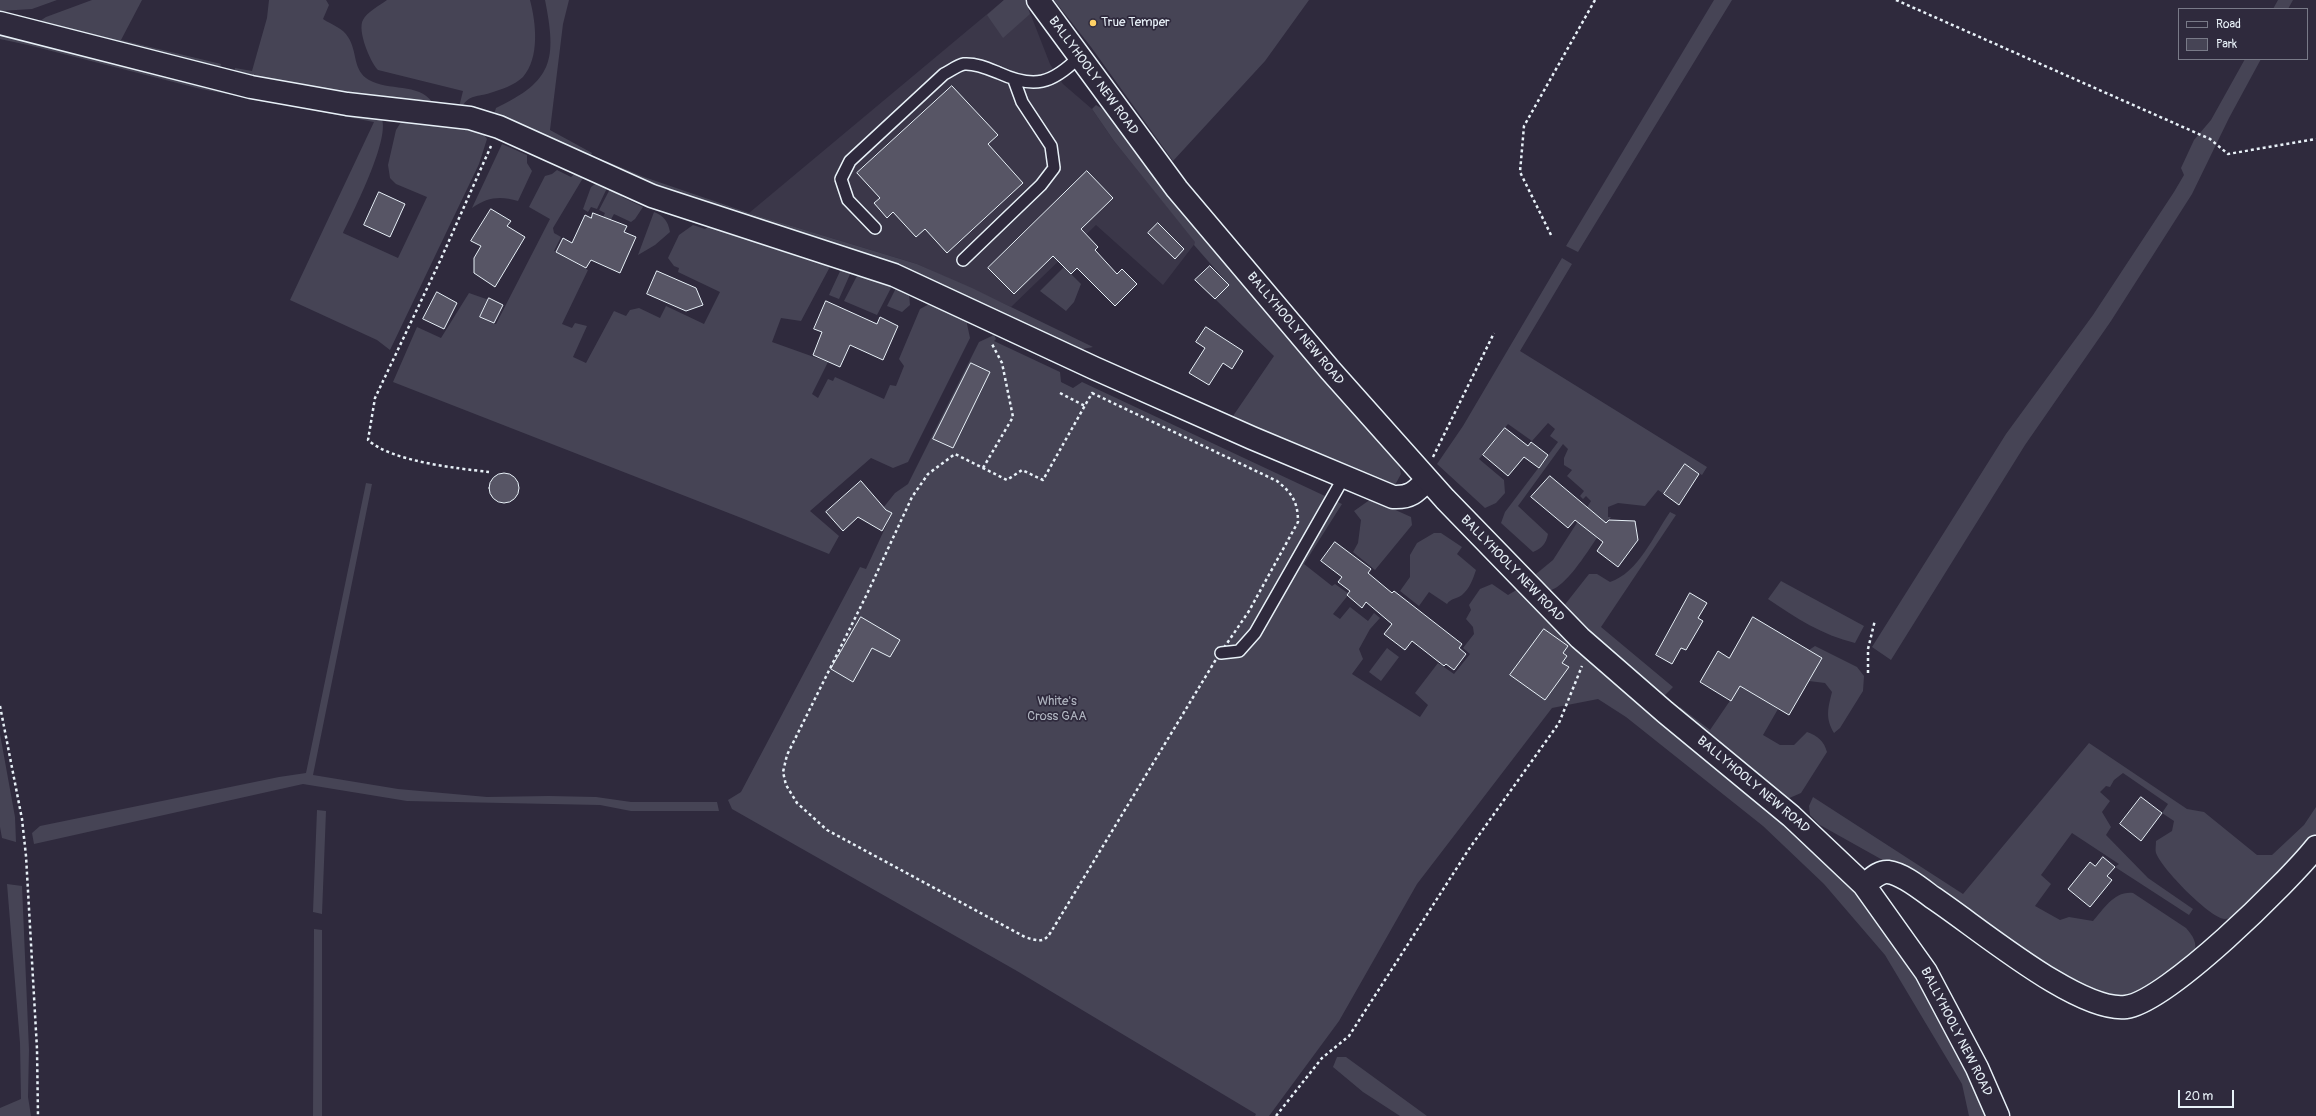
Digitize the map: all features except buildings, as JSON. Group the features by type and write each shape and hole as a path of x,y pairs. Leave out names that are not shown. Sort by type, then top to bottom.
{"street":[{"name":"BALLYHOOLY NEW ROAD","path":"1038,0 1177,189 1330,370 1429,470 1520,579 1580,638 1671,717 1802,825 1864,885 1926,972 1962,1039 1998,1116"},
{"path":"0,23 251,87 347,104 470,118 525,138 652,196 894,275 1094,368 1344,477 1394,497 1405,498 1414,494 1429,470"},
{"path":"1864,885 1880,874 1886,872 1901,877 2022,960 2083,999 2110,1007 2127,1007 2143,1003 2188,971 2284,882 2316,846"}],"lane":[{"path":"875,228 848,200 840,178 850,161 944,74 963,64 986,68 1014,80 1040,83 1057,75 1079,57"},
{"path":"963,260 1041,185 1054,168 1051,146 1022,102 1014,80"},
{"path":"1221,653 1239,651 1255,633 1344,477"}],"path":[{"path":"1551,234 1520,172 1524,126 1595,0"},
{"path":"1896,0 2210,139 2228,154 2316,139"},
{"path":"489,472 436,466 376,447 368,440 375,398 440,261 493,140"},
{"path":"983,468 1013,417 1002,363 989,338 993,336 994,340 998,341 1006,326"},
{"path":"1429,470 1494,333"},
{"path":"1060,393 1085,406"},
{"path":"1092,394 1238,461 1277,481 1291,492 1298,508 1298,522 1249,611 1221,653 1046,939 1039,942 1025,937 827,830 798,803 786,785 783,772 786,755 867,594 912,497 928,474 955,454 983,468 1007,480 1022,470 1043,480 1092,394"},
{"path":"1868,673 1868,649 1875,620"},
{"path":"1276,1116 1322,1058 1349,1036 1469,849 1559,723 1582,664"},
{"path":"0,706 22,819 26,856 38,1116"}],"shaded area":[{"path":"1004,0 1025,0 1050,64 1063,84 1092,109 1114,141 1196,242 1163,285 1096,225 1011,307 917,264 749,213"}],"green space":[{"path":"0,0 57,0 32,9 0,11"},
{"path":"92,0 142,0 121,40 221,64 219,71 39,26 40,21 46,17"},
{"path":"269,0 326,0 329,5 323,19 346,34 351,43 360,71 364,76 377,83 419,92 432,102 423,105 233,74 235,68 252,71 267,18"},
{"path":"387,0 530,0 534,19 535,40 532,60 528,69 523,77 516,82 507,87 471,98 462,107 459,107 463,91 378,70 371,60 365,46 362,25 367,14"},
{"path":"545,0 569,0 563,24 550,130 592,153 589,160 543,134 519,124 493,118 496,108 515,98 529,88 540,78 546,66 550,53 550,38 549,21"},
{"path":"1004,0 1025,0 1030,14 1003,38 987,15"},
{"path":"1054,0 1309,0 1265,61 1173,161 1091,47"},
{"path":"1714,0 1732,0 1578,252 1566,246"},
{"path":"2278,0 2293,0 2289,8 2274,8"},
{"path":"0,30 381,117 383,127 376,157 370,174 343,233 398,258 427,197 396,184 390,178 388,165 396,130 403,119 446,121 483,133 487,139 479,164 390,350 377,340 290,300 374,122 201,89 0,39"},
{"path":"2244,60 2260,60 2229,118 2192,194 2111,321 2025,445 1891,660 1872,647 2006,434 2093,315 2174,192 2184,175 2181,168 2194,140 2211,120"},
{"path":"1096,105 1109,113 1399,465 1401,474 1395,485 1386,487 1160,389 1161,385 1233,416 1274,356 1215,299 1229,285 1194,245 1195,242 1114,141 1092,109"},
{"path":"502,144 527,155 527,163 532,171 518,201 505,198 494,198 472,208"},
{"path":"606,161 644,177 749,213 917,264 972,288 1093,347 1078,350 602,168"},
{"path":"557,170 571,177 577,172 581,174 583,178 553,228 554,233 561,237 554,251 588,270 562,324 572,328 575,323 587,326 573,357 586,363 614,311 626,316 630,310 639,308 660,318 666,306 704,324 720,292 678,272 679,268 674,266 668,258 679,235 693,225 705,229 710,225 748,234 746,239 820,264 822,259 832,263 801,321 781,318 772,342 828,362 812,394 818,398 828,379 833,381 835,377 884,399 890,385 896,386 904,366 899,359 920,309 931,303 966,319 970,338 908,462 893,468 871,458 810,511 839,536 829,554 744,519 393,382 417,327 441,338 469,293 489,300 480,317 496,324 550,219 529,207 545,176 552,174"},
{"path":"598,182 608,186 597,209 591,207 588,212 583,209 591,187"},
{"path":"611,187 623,193 622,197 643,207 635,219 631,222 614,214 609,223 602,220 605,213 599,210"},
{"path":"654,212 665,219 670,232 655,245 638,255"},
{"path":"1562,258 1572,264 1520,351 1707,467 1702,475 1685,464 1664,494 1658,490 1645,506 1618,503 1608,507 1608,517 1611,517 1582,560 1564,582 1547,591 1537,581 1536,574 1553,560 1591,501 1586,496 1583,499 1580,496 1584,491 1567,476 1572,470 1564,465 1564,458 1568,449 1563,444 1518,506 1548,534 1543,545 1533,552 1501,523 1505,512 1558,442 1550,436 1555,429 1548,423 1532,441 1508,424 1479,459 1504,480 1505,493 1496,503 1485,508 1437,464 1463,426"},
{"path":"842,267 851,272 839,299 829,295"},
{"path":"1064,267 1081,284 1074,302 1066,311 1040,291"},
{"path":"859,272 892,286 877,315 844,301"},
{"path":"896,288 909,294 910,305 902,312 887,306"},
{"name":"White's Cross GAA","path":"994,335 996,339 994,341 1060,372 1061,382 1073,388 1082,382 1342,504 1304,564 1332,586 1335,584 1349,594 1333,614 1340,619 1350,607 1368,621 1374,613 1380,618 1370,629 1359,649 1363,659 1352,674 1420,717 1428,705 1415,693 1438,663 1454,674 1470,654 1463,648 1474,634 1473,627 1466,619 1471,610 1469,605 1480,589 1492,584 1508,595 1518,589 1832,865 1879,923 1920,984 1955,1048 1988,1116 1969,1116 1962,1084 1885,955 1824,884 1763,826 1626,717 1598,699 1552,708 1417,884 1339,1021 1269,1116 1255,1116 1256,1114 1017,971 732,809 728,800 741,792 860,567 866,569 892,513 883,508 895,493 908,484 979,342"},
{"path":"366,483 372,484 313,775 398,789 487,797 596,797 631,802 717,802 719,811 631,811 600,805 407,801 303,784 34,844 32,833 40,826 279,777 306,773"},
{"path":"1371,499 1411,517 1412,525 1375,570 1353,552 1358,543 1361,520 1354,511"},
{"path":"1670,512 1676,515 1601,627 1673,687 1664,696 1594,637 1563,607 1589,574 1597,574 1610,582 1629,570 1637,562"},
{"path":"1434,533 1441,533 1462,547 1457,554 1476,570 1469,586 1460,596 1447,604 1429,592 1419,606 1400,591 1410,577 1410,555 1417,543"},
{"path":"1781,581 1864,626 1855,643 1820,631 1768,599"},
{"path":"1815,646 1857,667 1864,676 1863,691 1840,728 1834,733 1828,718 1832,692 1825,683 1809,681 1822,658 1809,650"},
{"path":"1387,648 1399,657 1381,681 1369,672"},
{"path":"1740,686 1778,709 1763,735 1780,745 1794,745 1807,732 1817,737 1824,745 1827,752 1801,793 1787,799 1678,713 1680,707 1710,730"},
{"path":"0,734 15,817 16,842 2,838 0,827"},
{"path":"2089,743 2187,809 2204,812 2257,855 2272,855 2304,825 2316,807 2316,836 2300,855 2236,916 2224,919 2207,910 2186,891 2167,870 2156,853 2156,841 2172,831 2174,821 2162,813 2168,804 2123,773 2114,780 2110,787 2106,786 2100,792 2110,801 2102,812 2111,827 2106,835 2148,878 2193,909 2189,915 2115,867 2119,864 2072,833 2041,875 2051,884 2035,906 2060,920 2069,917 2093,921 2105,906 2115,898 2126,893 2133,893 2186,928 2191,934 2195,943 2194,954 2147,991 2115,999 2077,986 1947,896 1820,825 1810,815 1809,806 1813,797 1963,894"},
{"path":"317,810 326,811 322,914 313,912"},
{"path":"7,884 22,886 29,1050 28,1097 31,1116 0,1116 0,1108 21,1099 20,1043"},
{"path":"314,929 322,930 322,1116 313,1116"},
{"path":"1337,1057 1346,1057 1427,1116 1400,1116 1363,1092 1333,1067"}],"place":[{"name":"True Temper","path":"1093,23"}]}
